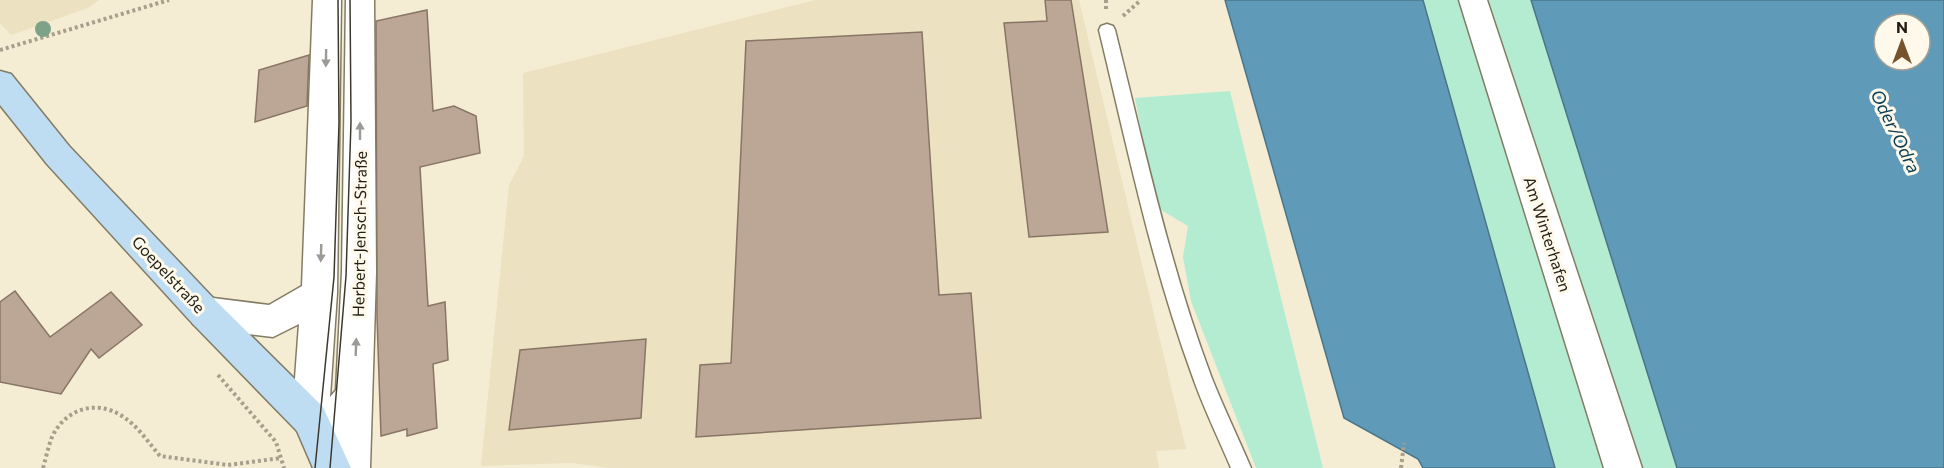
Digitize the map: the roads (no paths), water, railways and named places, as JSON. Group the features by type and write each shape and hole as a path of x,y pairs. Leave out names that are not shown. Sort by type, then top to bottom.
{"street":[{"path":"293,463 310,419 320,293 326,129 327,0"},
{"name":"Herbert-Jensch-Straße","path":"351,468 359,272 360,0"},
{"name":"Am Winterhafen","path":"1473,0 1623,468"},
{"name":"Goepelstraße","path":"0,83 58,155 205,313 310,419 332,468"},
{"path":"205,313 273,321 320,293"},
{"path":"310,419 320,420 334,417 343,410 354,395"}],"lane":[{"path":"1107,30 1156,234 1202,377 1241,468"}],"water":[{"path":"1225,0 1423,0 1555,468 1423,468 1418,459 1344,418"},
{"name":"Oder/Odra","path":"1531,0 1944,0 1944,468 1677,468"}],"tram line":[{"path":"315,468 334,277 339,123 338,0"},
{"path":"330,468 346,276 351,122 350,0"}]}
